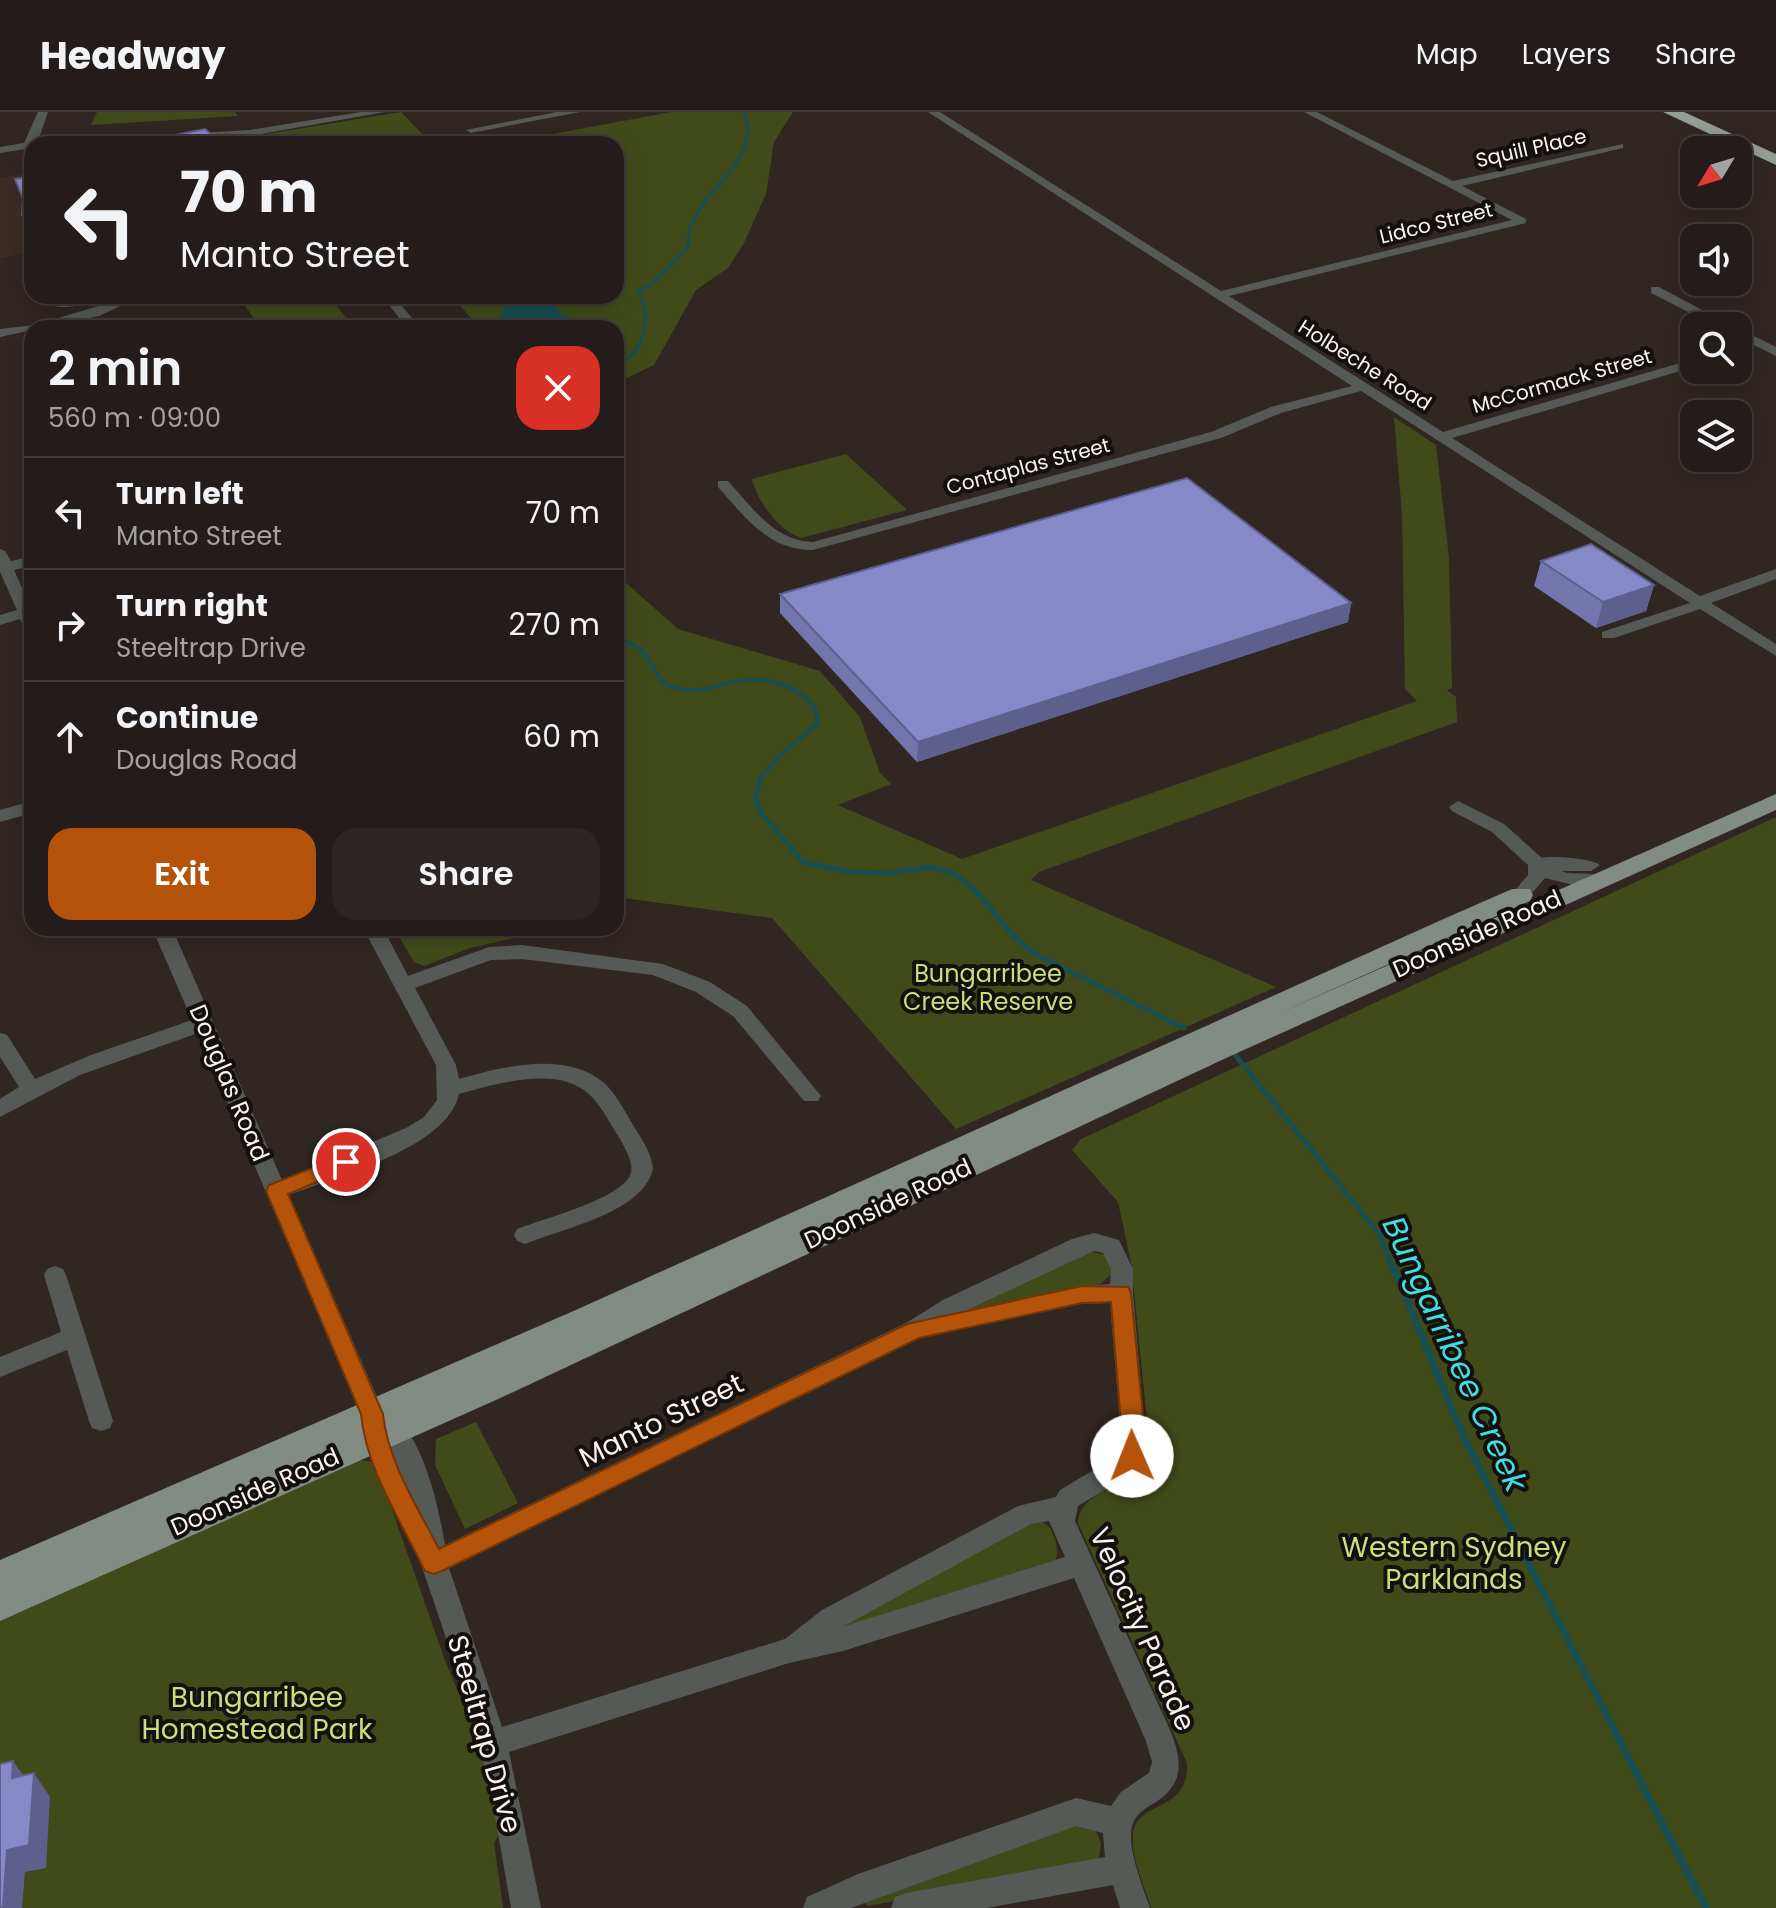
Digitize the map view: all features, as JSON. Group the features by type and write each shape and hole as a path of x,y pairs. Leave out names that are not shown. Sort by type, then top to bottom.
{"highway":[{"path":"1671,112 1776,160"},
{"path":"1700,112 1776,146"}],"main road":[{"name":"Doonside Road","path":"0,1576 514,1378 1595,873 1776,781"},
{"name":"Doonside Road","path":"0,1605 381,1427 939,1159 1389,951 1519,896 1542,865 1595,873 1776,801"}],"street":[{"path":"34,136 43,112"},
{"path":"215,136 380,112"},
{"path":"471,130 575,112"},
{"name":"Holbeche Road","path":"933,112 1776,651"},
{"name":"Lidco Street","path":"1219,295 1522,221 1309,112"},
{"path":"0,150 24,146"},
{"name":"Squill Place","path":"1452,185 1619,146"},
{"path":"1655,290 1698,312"},
{"path":"68,320 116,304"},
{"path":"394,304 408,320"},
{"path":"0,333 24,329"},
{"path":"1752,340 1776,352"},
{"path":"1752,346 1760,344"},
{"name":"McCormack Street","path":"1440,437 1680,367"},
{"name":"Contaplas Street","path":"723,484 776,539 791,546 813,546 1216,435 1270,412 1362,387"},
{"path":"24,561 3,561 24,609"},
{"path":"1608,635 1776,574"},
{"path":"0,620 24,621"},
{"path":"1458,807 1500,829 1542,865 1565,866 1595,873"},
{"path":"0,816 24,809"},
{"name":"Douglas Road","path":"165,936 381,1427"},
{"path":"276,1191 423,1131 442,1113 452,1088 446,1065 377,936"},
{"path":"402,985 489,954 522,952 656,969 703,987 740,1011 811,1096"},
{"path":"0,1109 31,1089 82,1066 203,1024"},
{"path":"0,1040 31,1089"},
{"path":"452,1088 505,1074 574,1076 591,1084 604,1097 639,1154 644,1167 640,1180 625,1194 525,1235"},
{"name":"Manto Street","path":"434,1563 914,1330 951,1307 1080,1245 1094,1242 1111,1246 1122,1269 1121,1293 1082,1295 914,1330"},
{"path":"55,1275 101,1421"},
{"name":"Velocity Parade","path":"1117,1822 1130,1802 1161,1781 1166,1762 1160,1740 1063,1528 1064,1507 1078,1491 1122,1467 1132,1456 1134,1436 1121,1293"},
{"path":"0,1367 75,1337"},
{"name":"Steeltrap Drive","path":"381,1427 434,1563 493,1743 516,1841 526,1908"},
{"path":"789,1650 831,1619 1025,1515 1064,1507"},
{"path":"493,1743 789,1650 843,1639 1080,1564"},
{"path":"818,1908 858,1889 1076,1812 1117,1822 1124,1868 1135,1908"},
{"path":"906,1908 1124,1868"}],"shaded area":[{"path":"24,174 24,254 0,258 0,178"}],"green space":[{"path":"97,112 235,112 238,116 91,125"},
{"path":"401,112 424,136 311,136 254,136"},
{"path":"671,112 793,112 774,142 766,194 743,245 728,268 696,290 654,365 624,379 624,320 472,320 459,304 624,304 624,136 542,136"},
{"path":"244,304 335,304 348,320 255,320"},
{"name":"Bungarribee Creek Reserve","path":"1394,417 1436,445 1449,557 1452,688 1447,690 1456,697 1457,722 1039,872 1031,880 1276,987 956,1129 772,918 624,898 624,581 678,629 820,671 860,717 880,773 891,784 838,805 962,859 1417,701 1405,689 1402,514"},
{"path":"846,454 907,510 801,538 777,522 764,505 752,479"},
{"name":"Western Sydney Parklands","path":"1776,817 1776,1908 1151,1908 1136,1861 1133,1833 1144,1815 1180,1791 1187,1763 1078,1523 1080,1513 1094,1497 1144,1469 1150,1450 1131,1262 1118,1202 1072,1150 1081,1139"},
{"path":"399,936 520,936 470,948 424,966 414,962"},
{"path":"1085,1250 1105,1255 1113,1272 1101,1284 960,1317 957,1311"},
{"path":"476,1422 518,1503 465,1529 435,1465 436,1439"},
{"name":"Bungarribee Homestead Park","path":"352,1459 372,1462 378,1470 446,1663 484,1754 501,1831 494,1843 503,1908 0,1908 0,1615"},
{"path":"1027,1521 1043,1522 1050,1528 1057,1548 1055,1562 840,1632 836,1627"},
{"path":"1071,1824 1094,1827 1101,1843 1099,1858 1091,1863 868,1906 864,1902"}],"water":[{"path":"505,304 553,304 572,320 499,320"}],"building":[{"path":"205,129 213,136 170,136"},
{"path":"24,177 24,215 23,199 15,179"},
{"path":"1187,478 1351,603 918,742 780,594"},
{"path":"1591,544 1654,585 1603,602 1541,561"},
{"path":"13,1761 12,1778 34,1773 29,1845 7,1850 3,1908 0,1908 0,1764"}],"waterway":[{"name":"Bungarribee Creek","path":"624,361 633,353 643,334 645,311 638,292 655,281 688,246 690,228 699,211 744,148 748,131 744,112"},
{"name":"Bungarribee Creek","path":"624,641 644,652 668,686 693,690 759,680 782,685 803,696 816,713 817,724 776,759 762,777"},
{"name":"Bungarribee Creek","path":"762,777 755,797 761,813 803,862 850,872 890,873 931,867 951,872 972,887 1014,936 1035,954 1184,1028"},
{"name":"Bungarribee Creek","path":"1236,1056 1379,1234 1393,1269"},
{"name":"Bungarribee Creek","path":"1393,1267 1464,1438 1706,1908"}],"route":[{"path":"346,1162 276,1191 372,1414 374,1439 434,1563 914,1330 1082,1295 1121,1293 1134,1436 1132,1456"}]}
